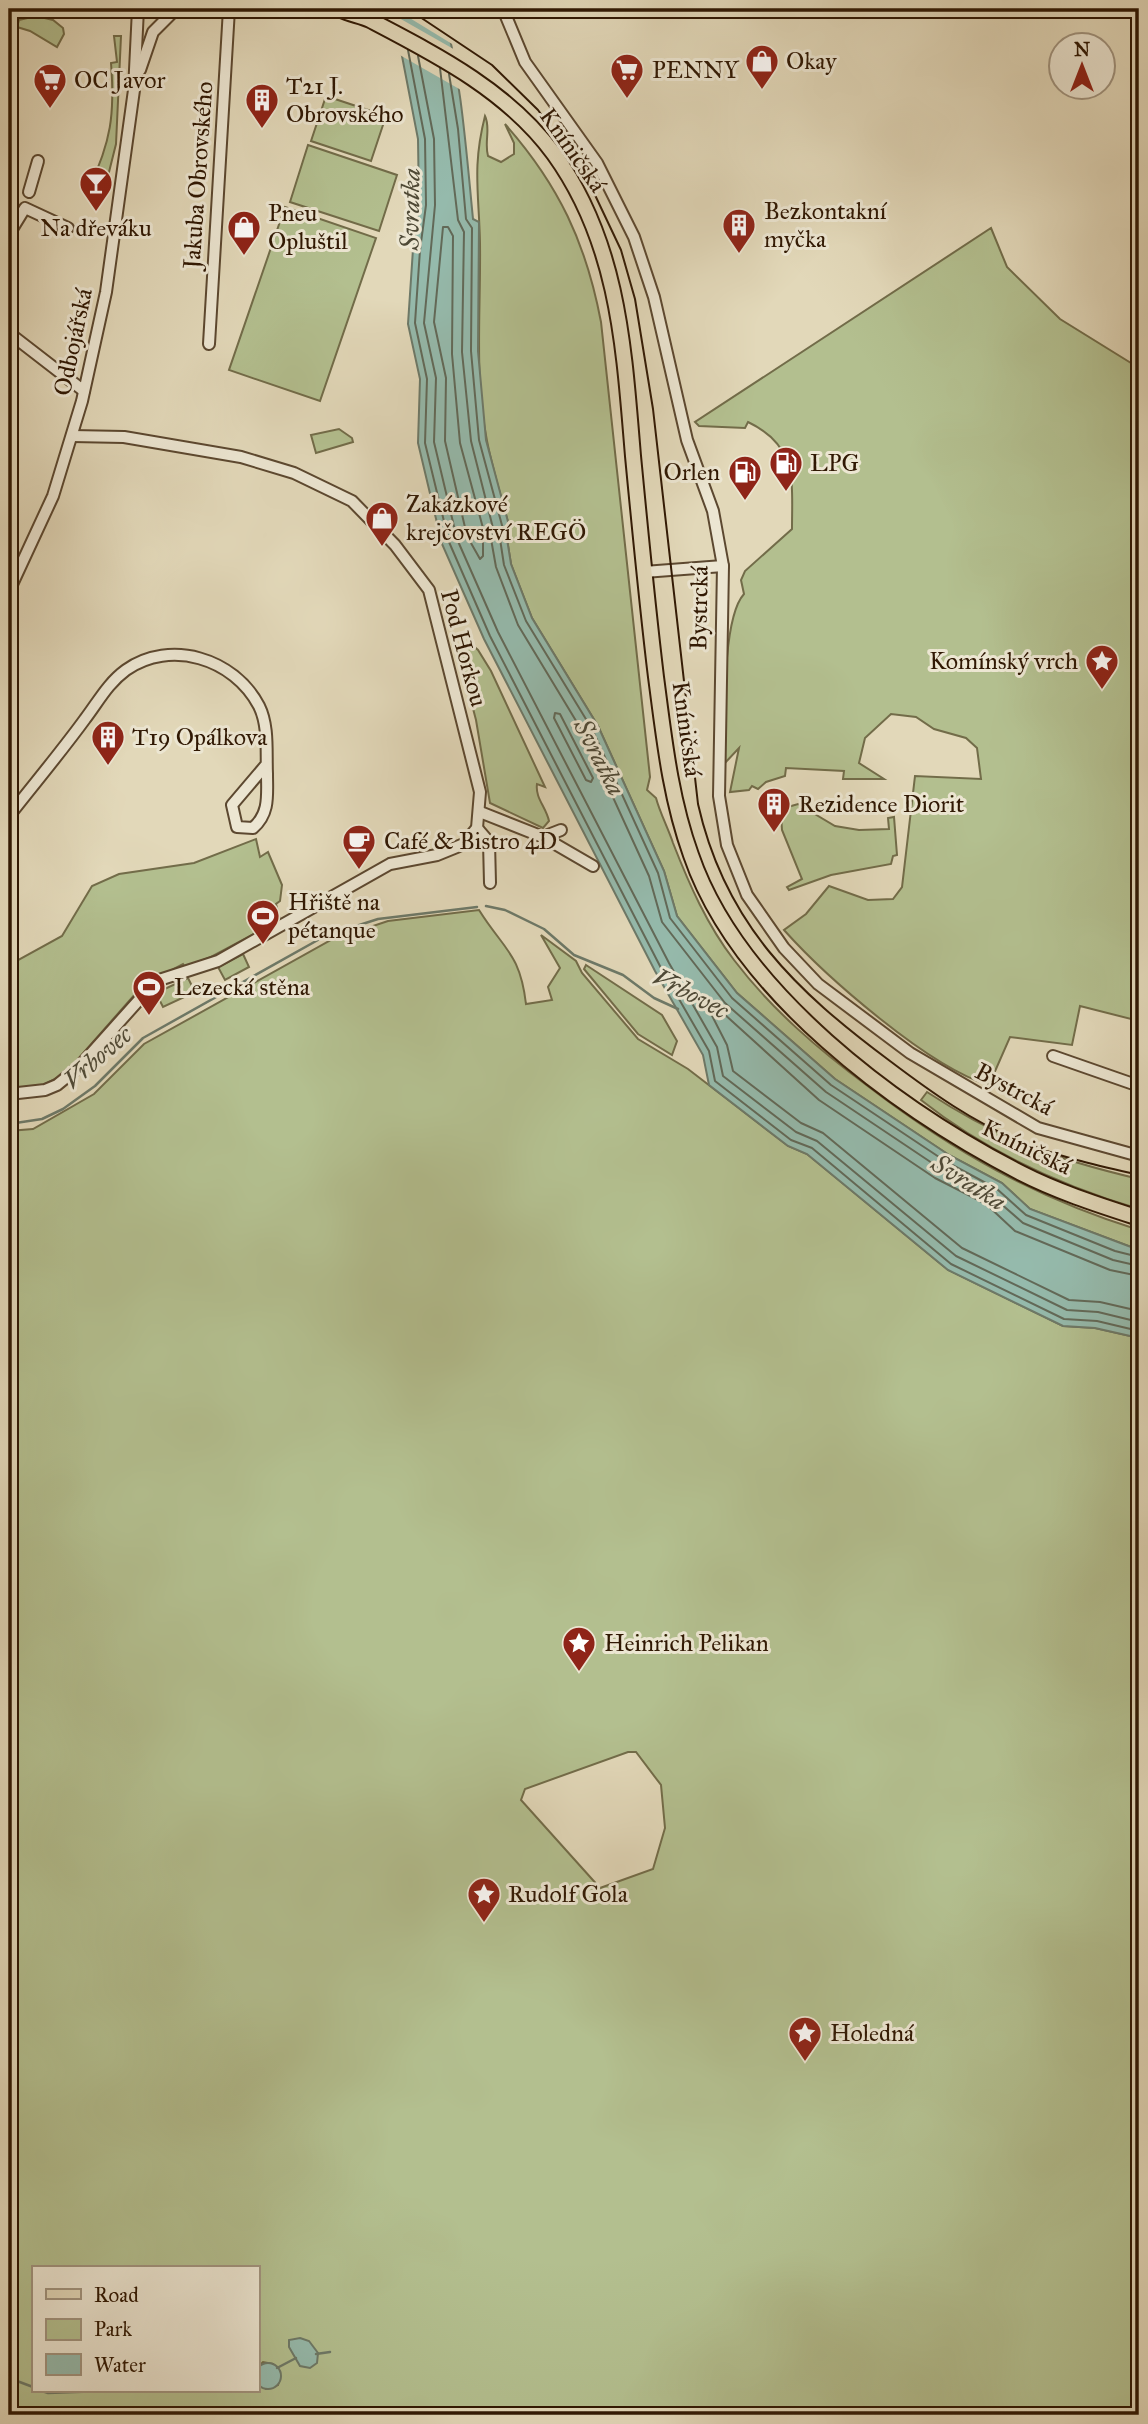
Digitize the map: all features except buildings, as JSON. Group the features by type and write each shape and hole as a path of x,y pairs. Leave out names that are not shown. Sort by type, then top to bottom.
{"main road":[{"name":"Kníničská","path":"352,12 462,72 510,105 551,149 578,191 599,237 619,317 664,746 676,808 692,859 713,905 741,950 773,990 830,1044 956,1136 1023,1175 1139,1218"}],"street":[{"name":"Odbojářská","path":"9,591 53,496 84,391 106,292 134,90 138,9"},
{"name":"Odbojářská","path":"134,90 153,32 176,9"},
{"name":"Jakuba Obrovského","path":"209,344 229,9"},
{"path":"330,9 352,12"},
{"name":"Bystrcká","path":"503,9 525,62 597,163 634,237 654,298 684,428 713,511 723,566 719,796 727,845 759,915 818,984 910,1053 1038,1128 1139,1156"},
{"path":"29,192 38,161"},
{"path":"9,234 25,208 68,228"},
{"path":"9,333 84,391"},
{"name":"Pod Horkou","path":"72,436 124,437 241,457 295,473 352,500 395,545 429,590 480,792 477,828"},
{"path":"644,572 723,566"},
{"path":"9,816 108,686 144,660 183,654 223,668 258,704 265,722 267,807 262,820 253,828 237,827 232,805 266,765"},
{"path":"480,812 543,837 593,866"},
{"path":"9,1094 46,1090 58,1085 79,1067 156,981 218,961 390,864 437,855 464,844 477,828 489,842 490,883"},
{"path":"543,837 561,830"},
{"path":"1053,1056 1139,1086"}],"green space":[{"path":"36,16 53,20 63,28 64,34 57,47 30,31 17,27 19,20"},
{"path":"114,36 121,36 116,144 103,196 89,188 110,127 111,63 117,62"},
{"path":"326,96 386,116 371,161 311,141"},
{"path":"485,116 488,156 501,162 514,154 514,143 505,124 541,170 568,216 595,293 601,322 650,777 647,790 656,798 685,874 707,918 724,947 764,996 814,1044 850,1073 933,1132 997,1171 1065,1203 1139,1230 1139,1250 1030,1209 1002,1183 949,1155 835,1079 737,993 677,916 664,871 598,726 532,618 511,564 507,539 510,529 489,452 481,392 477,165"},
{"path":"308,145 397,175 379,231 290,202"},
{"path":"285,207 376,238 320,401 229,370"},
{"path":"991,228 1007,267 1060,319 1139,368 1139,1021 1080,1006 1072,1045 1010,1037 989,1085 965,1075 909,1041 825,972 784,930 806,914 829,886 868,900 893,899 902,887 915,776 981,779 977,748 966,738 934,729 916,717 891,714 865,738 859,763 884,779 843,779 844,771 786,768 785,776 766,782 758,789 752,786 749,790 730,792 739,748 724,764 726,674 731,626 744,594 741,580 745,571 792,529 791,480 789,466 776,442 748,422 745,428 699,426 695,422"},
{"path":"339,429 352,438 353,442 316,453 311,435"},
{"path":"470,643 478,650 491,671 545,787 537,784 538,794 549,821 543,828 490,803 476,720 459,655 463,647"},
{"path":"798,804 835,826 859,830 889,829 888,818 894,817 897,855 893,856 891,864 831,875 789,890 787,887 802,879 782,830 781,815 788,807"},
{"path":"256,839 260,857 268,852 282,885 280,901 276,904 280,920 211,957 185,967 183,964 143,985 65,1074 43,1085 9,1089 9,965 62,936 92,886 119,874 194,863"},
{"path":"479,910 515,962 526,1004 552,1000 548,987 560,968 541,935 576,961 582,973 638,1039 688,1069 788,1146 807,1154 948,1270 1063,1326 1095,1328 1139,1338 1139,2415 9,2415 9,1131 33,1129 94,1094 144,1044 331,940 388,921","holes":["628,1752 636,1752 661,1785 665,1828 653,1869 600,1888 521,1800 525,1789"]},
{"path":"243,954 249,967 225,980 218,967"},
{"path":"586,965 662,1015 677,1041 672,1055 638,1034 584,969"},
{"path":"188,978 195,992 163,1007 156,993"},
{"path":"927,1092 979,1123 1029,1146 1081,1164 1139,1179 1139,1209 1053,1178 997,1150 921,1100"}],"water":[{"name":"Svratka","path":"388,9 443,9 459,87 473,219 479,222 478,351 486,440 510,529 507,539 511,564 532,618 598,726 664,871 677,916 737,993 835,1079 949,1155 1002,1183 1030,1209 1139,1250 1139,1338 1095,1328 1063,1326 948,1270 807,1154 788,1146 709,1085 703,1055 655,971 484,639 442,544 418,443 420,379 408,324 419,205 418,139 402,56"},
{"path":"300,2338 309,2341 318,2353 317,2363 310,2368 300,2366 289,2347 289,2340"},
{"path":"263,2364 273,2364 280,2371 280,2381 273,2388 259,2385 259,2367"}],"pier":[{"path":"395,9 434,9 449,18 457,47"},
{"path":"385,10 457,51 461,90 398,54"}],"waterway":[{"name":"Vrbovec","path":"486,906 505,910 544,929 574,955 623,975 654,998 678,1009"},
{"name":"Vrbovec","path":"9,1124 42,1119 63,1109 95,1086 143,1038 325,936 378,919 477,907"},
{"path":"316,2354 330,2352"},
{"path":"277,2368 296,2358"},
{"path":"9,2378 32,2387"},
{"path":"45,2392 76,2392"}],"tram line":[{"path":"408,9 492,65 538,110 586,176 621,250 635,299 653,409 698,804 710,847 726,885 746,920 795,981 824,1008 890,1061 953,1106 987,1126 1036,1147 1139,1175"}],"place":[{"name":"Okay","path":"762,91"},
{"name":"PENNY","path":"627,100"},
{"name":"OC Javor","path":"50,110"},
{"name":"T21 J. Obrovského","path":"262,130"},
{"name":"Na dřeváku","path":"96,213"},
{"name":"Bezkontakní myčka","path":"739,255"},
{"name":"Pneu Opluštil","path":"244,257"},
{"name":"LPG","path":"786,493"},
{"name":"Orlen","path":"745,502"},
{"name":"Zakázkové krejčovství REGÖ","path":"382,548"},
{"name":"Komínský vrch","path":"1102,691"},
{"name":"T19 Opálkova","path":"108,767"},
{"name":"Rezidence Diorit","path":"774,834"},
{"name":"Café & Bistro 4D","path":"359,871"},
{"name":"Hřiště na pétanque","path":"263,946"},
{"name":"Lezecká stěna","path":"149,1017"},
{"name":"Heinrich Pelikan","path":"579,1673"},
{"name":"Rudolf Gola","path":"484,1924"},
{"name":"Holedná","path":"805,2063"}]}
